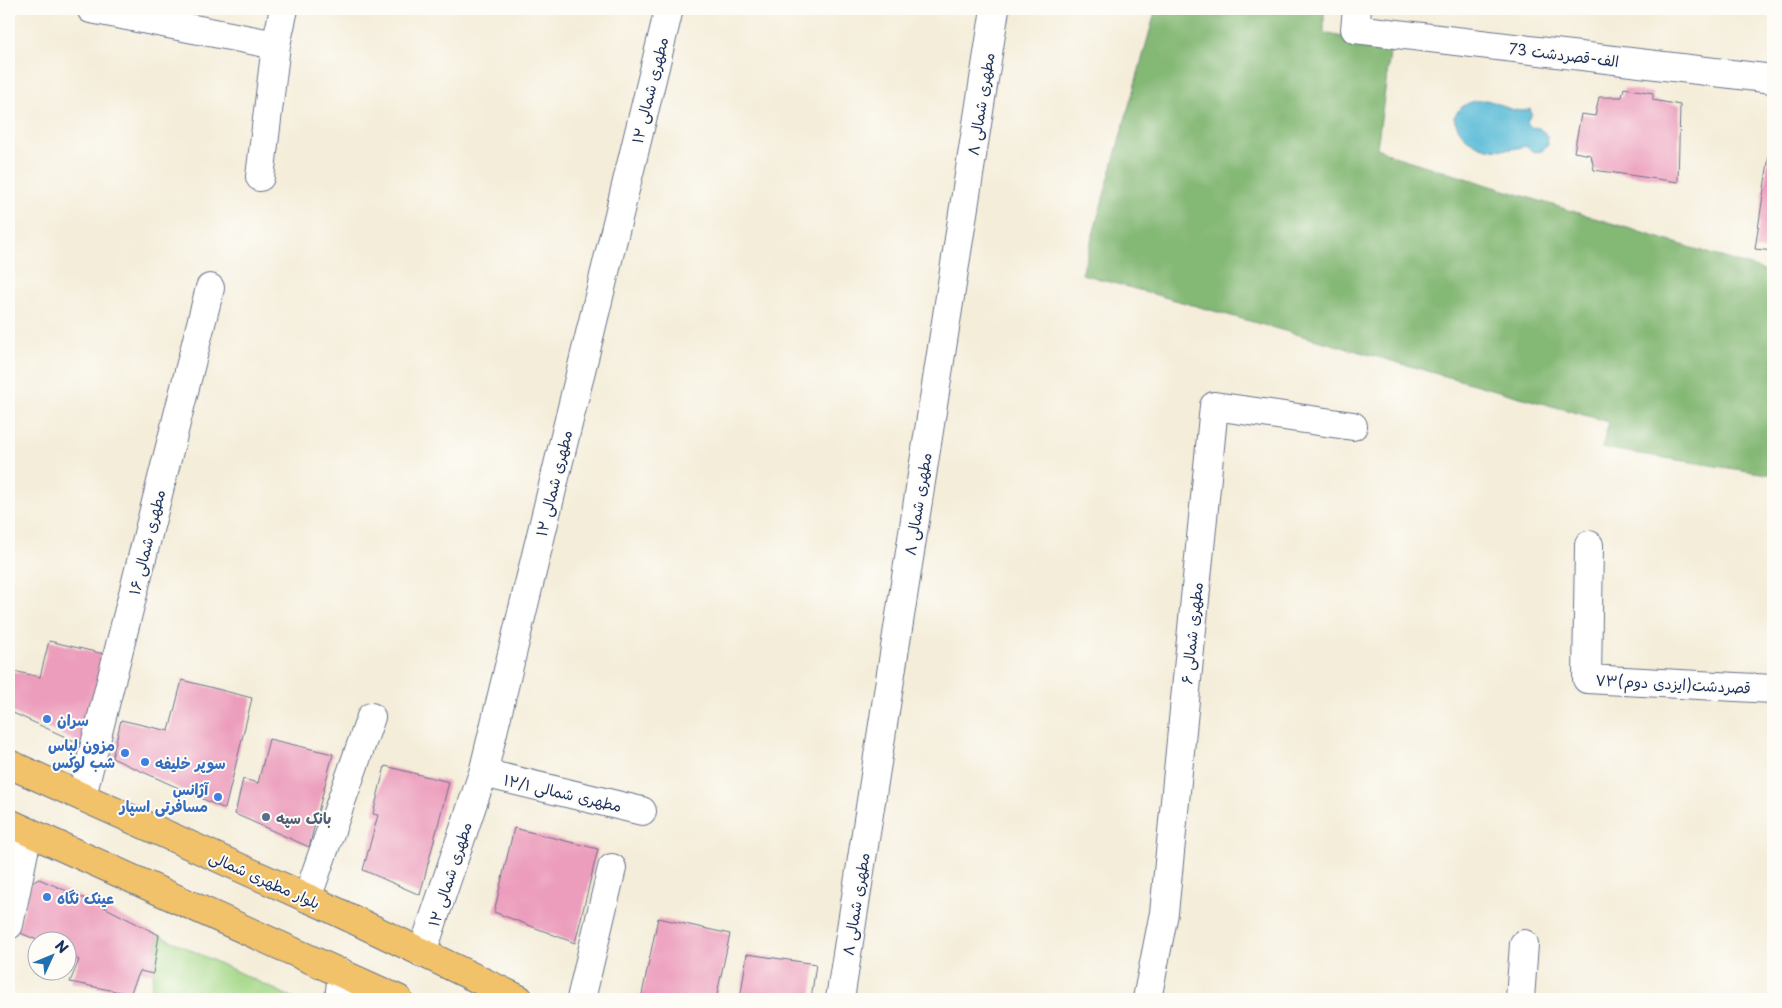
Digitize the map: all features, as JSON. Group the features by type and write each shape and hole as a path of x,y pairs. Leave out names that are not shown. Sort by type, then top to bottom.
{"main road":[{"name":"بلوار مطهرى شمالى","path":"9,764 307,898 519,999"},
{"path":"18,828 341,986 398,999"}],"street":[{"path":"91,9 276,45"},
{"path":"260,177 276,45 284,9"},
{"name":"۱۲ مطهری شمالی","path":"422,953 483,772 669,9"},
{"name":"۸ مطهری شمالی","path":"840,999 994,9"},
{"name":"73 الف-قصردشت","path":"1356,19 1773,79"},
{"name":"۱۶ مطهری شمالی","path":"82,796 210,288"},
{"name":"۶ مطهری شمالی","path":"1147,999 1164,913 1214,406 1353,426"},
{"name":"۷۳قصردشت(ایزدی دوم)","path":"1589,545 1587,679 1773,689"},
{"path":"307,898 371,718"},
{"name":"۱۲/۱ مطهری شمالی","path":"483,772 642,811"},
{"path":"9,925 18,828"},
{"path":"581,999 612,868"},
{"path":"1520,999 1524,944"}],"green space":[{"path":"1156,9 1324,9 1324,33 1391,47 1377,148 1394,156 1773,273 1773,475 1602,448 1609,422 1082,274"},
{"path":"159,935 295,999 150,999"}],"water":[{"path":"1486,100 1513,110 1530,109 1532,114 1527,121 1530,127 1539,128 1547,135 1548,145 1542,151 1534,152 1525,146 1504,150 1493,149 1472,142 1458,128 1454,117 1467,104"}],"building":[{"path":"1624,88 1653,93 1653,100 1680,105 1678,182 1594,170 1591,155 1574,152 1581,114 1595,116 1599,97 1622,97"},
{"path":"1773,135 1773,251 1755,249"},
{"path":"49,641 104,654 83,745 9,711 9,670 40,677"},
{"path":"182,680 252,698 225,809 112,758 121,720 169,731"},
{"path":"269,739 333,754 309,847 235,814 243,779 258,783"},
{"path":"385,766 449,782 420,895 363,870 378,815 373,814"},
{"path":"514,828 598,849 575,943 494,912"},
{"path":"39,879 102,906 159,935 153,974 140,971 130,994 70,982 71,980 78,980 78,930 28,930 28,936 18,932 31,883"},
{"path":"658,918 730,934 716,999 641,999"},
{"path":"747,954 816,964 811,999 740,999"}],"place":[{"name":"سران","path":"47,719"},
{"name":"مزون لباس شب لوکس","path":"125,753"},
{"name":"سوپر خلیفه","path":"145,762"},
{"name":"آژانس مسافرتی اسپار","path":"218,797"},
{"name":"بانک سپه","path":"266,817"},
{"name":"عینک نگاه","path":"47,897"}]}
